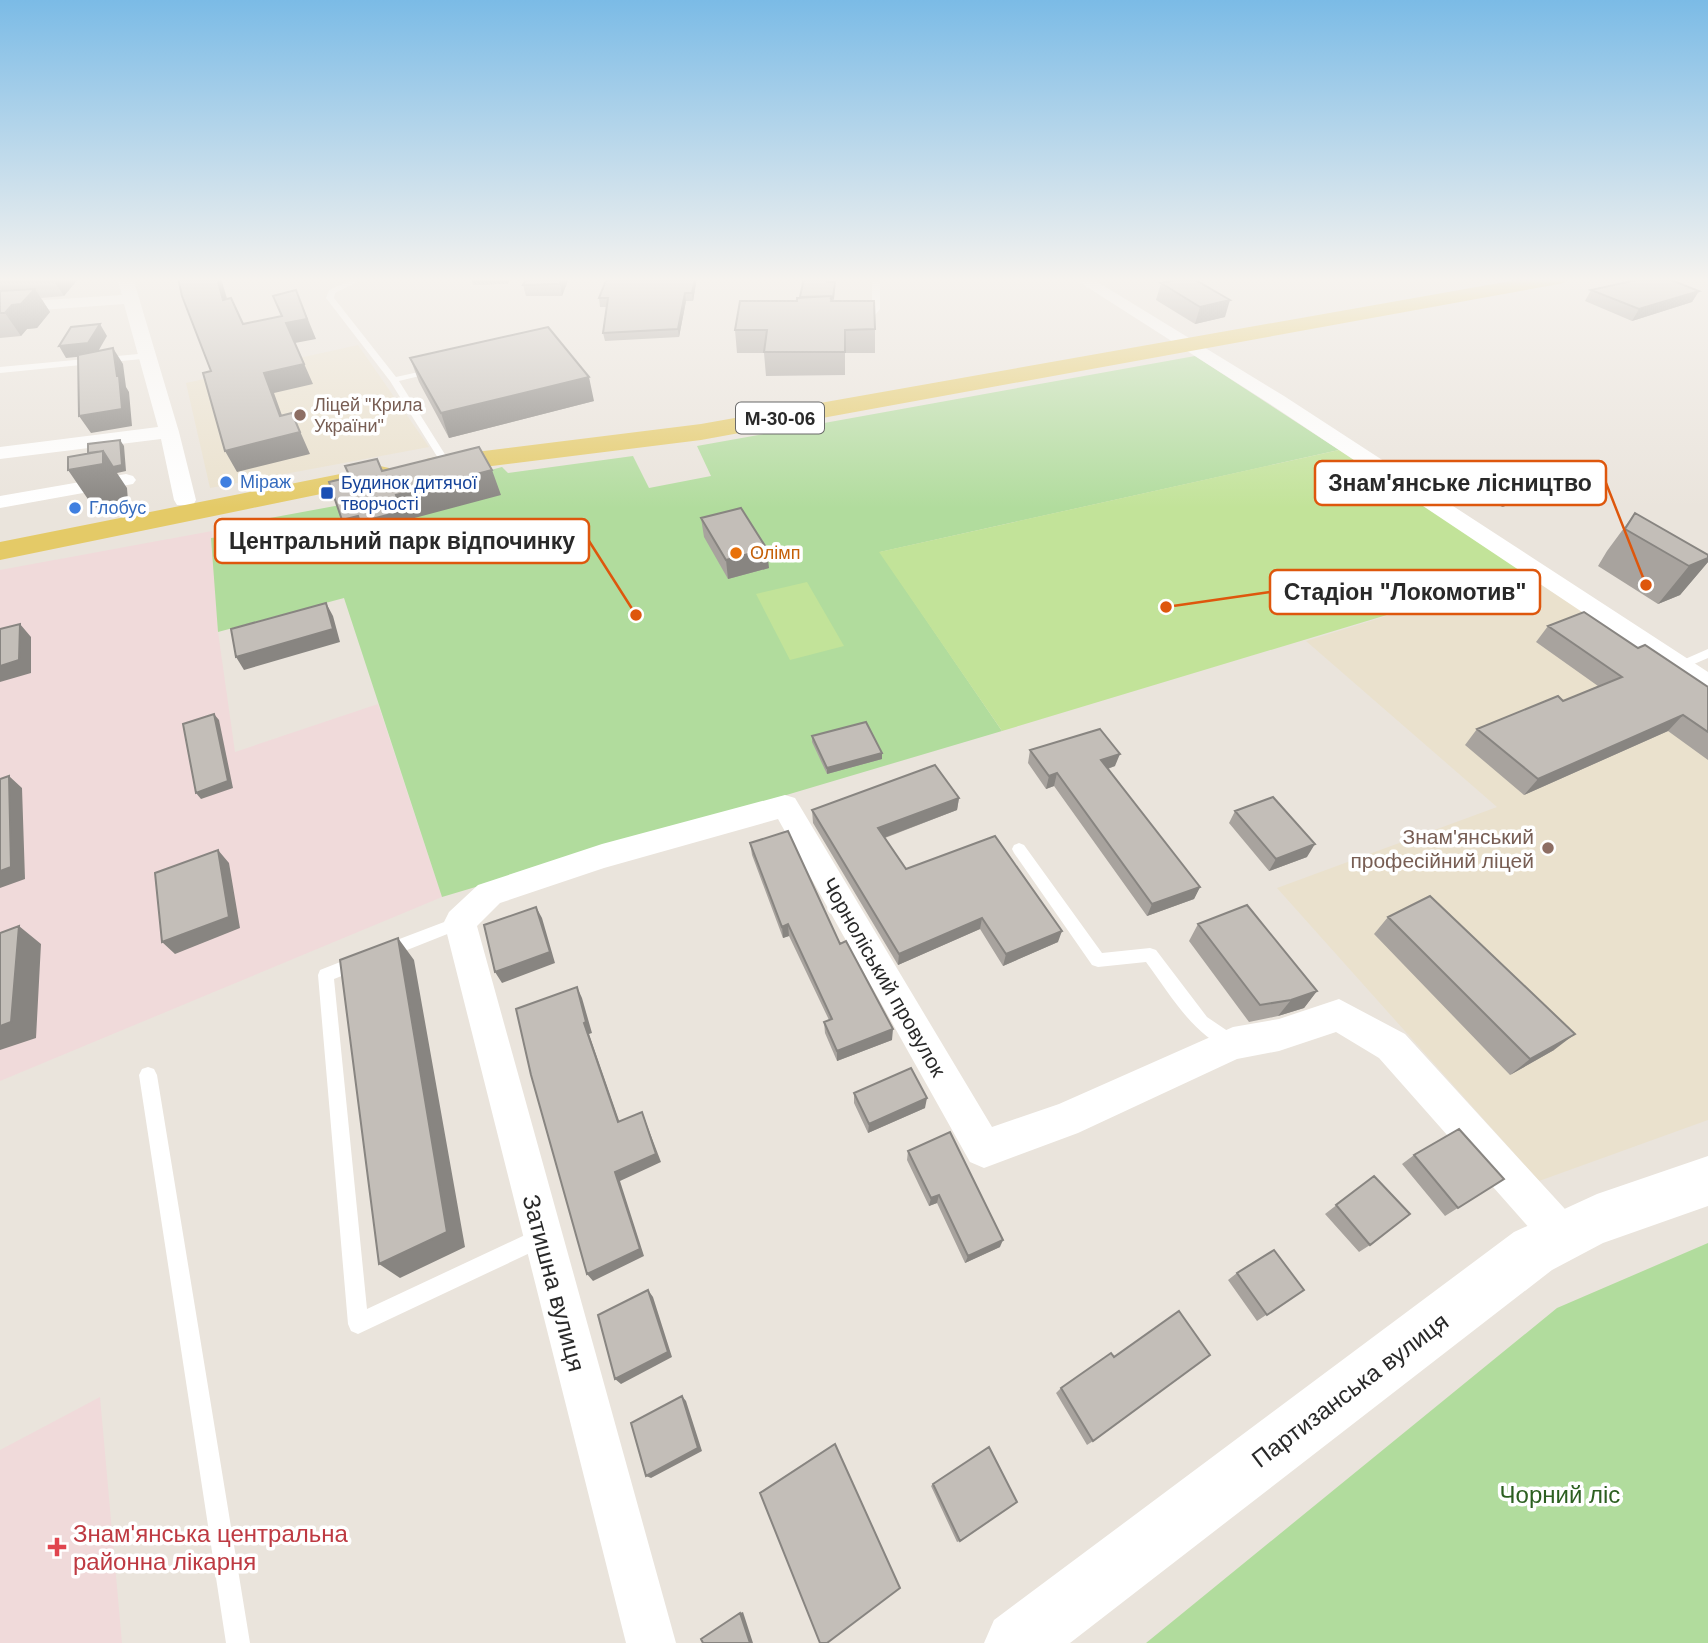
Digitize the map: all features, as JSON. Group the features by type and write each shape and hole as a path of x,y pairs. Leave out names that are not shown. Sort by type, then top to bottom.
{"main road":[{"name":"М-30-06","path":"0,551 407,469 689,434 1131,355"}],"street":[{"path":"1206,355 1708,684"},
{"path":"149,356 185,500"},
{"path":"0,453 169,432"},
{"path":"0,502 125,480"},
{"name":"Чорноліський провулок","path":"460,922 489,894 602,856 785,806 984,1149 1065,1120 1233,1043"},
{"name":"Затишна вулиця","path":"460,922 541,1237 651,1643"},
{"path":"1233,1043 1279,1035 1339,1015 1392,1046 1561,1234"},
{"name":"Партизанська вулиця","path":"1017,1643 1533,1251 1561,1234 1708,1181"}],"lane":[{"path":"374,355 394,380 446,464"},
{"path":"0,370 149,356"},
{"path":"394,380 447,368"},
{"path":"1680,666 1708,653"},
{"path":"1019,849 1098,960 1150,955 1201,1022 1233,1043"},
{"path":"460,922 326,975 358,1324 541,1237"},
{"path":"148,1075 238,1643"}],"shaded area":[{"name":"Ліцей \"Крила України\"","path":"314,355 365,355 429,447 210,488 186,383"},
{"path":"212,531 218,632 235,752 378,704 442,897 0,1081 0,570"},
{"name":"Знам'янський професійний ліцей","path":"1526,573 1596,620 1708,722 1708,1120 1539,1181 1277,888 1497,807 1306,641"},
{"name":"Знам'янська центральна районна лікарня","path":"100,1397 122,1643 0,1643 0,1450"}],"green space":[{"path":"1195,356 1339,450 880,552 1002,731 442,897 344,598 218,632 211,538 253,533 270,518 400,494 502,467 508,473 633,456 649,488 711,476 697,446"},
{"path":"1339,450 1526,573 1002,731 879,552"},
{"path":"807,582 844,646 790,660 756,594"},
{"name":"Чорний ліс","path":"1708,1243 1708,1643 1146,1643 1557,1308"}],"building":[{"path":"78,355 114,355 122,409 79,416"},
{"path":"205,355 300,355 304,364 264,373 280,416 292,413 300,432 225,451 203,373 211,371"},
{"path":"425,355 571,355 589,377 441,413 410,358"},
{"path":"120,440 122,465 113,467 103,451 88,453 88,444"},
{"path":"479,447 492,470 396,495 403,511 360,522 358,516 342,520 329,482 350,477 345,466 377,459 382,471"},
{"path":"103,451 103,464 68,470 68,457"},
{"path":"741,508 767,549 726,560 701,518"},
{"path":"1635,513 1708,555 1708,558 1689,566 1625,529"},
{"path":"326,603 333,629 236,657 231,629"},
{"path":"1584,612 1638,648 1645,645 1708,687 1708,732 1683,715 1538,779 1477,729 1558,696 1563,701 1622,677 1548,626"},
{"path":"20,624 19,660 0,666 0,629"},
{"path":"214,714 228,781 196,793 183,724"},
{"path":"866,722 882,753 827,768 812,736"},
{"path":"1100,729 1120,754 1101,760 1200,887 1152,904 1057,773 1049,776 1030,750"},
{"path":"935,765 959,798 878,828 906,869 995,836 1062,931 1006,954 982,918 899,954 812,810"},
{"path":"9,776 11,867 0,871 0,779"},
{"path":"1273,797 1315,844 1276,859 1235,811"},
{"path":"788,831 840,944 846,941 893,1029 837,1051 824,1022 832,1019 788,924 782,927 750,843"},
{"path":"218,850 229,917 162,942 155,873"},
{"path":"1430,896 1575,1034 1530,1059 1388,917"},
{"path":"1247,905 1317,991 1291,1000 1260,1005 1198,924"},
{"path":"536,907 550,952 495,972 484,925"},
{"path":"19,926 11,1022 0,1026 0,933"},
{"path":"398,938 447,1232 379,1264 340,960"},
{"path":"577,987 586,1022 584,1023 618,1122 642,1112 656,1154 615,1172 640,1249 587,1274 531,1075 516,1009"},
{"path":"911,1068 927,1098 869,1124 854,1093"},
{"path":"1459,1129 1504,1179 1458,1208 1414,1155"},
{"path":"950,1132 1003,1240 968,1256 939,1195 931,1198 908,1151"},
{"path":"1374,1176 1410,1214 1370,1245 1336,1205"},
{"path":"1274,1250 1304,1290 1267,1315 1237,1273"},
{"path":"648,1290 668,1352 615,1379 598,1315"},
{"path":"1179,1311 1210,1355 1093,1441 1061,1388 1111,1353 1114,1357"},
{"path":"682,1396 698,1448 646,1476 631,1423"},
{"path":"835,1444 900,1588 827,1643 820,1643 760,1493"},
{"path":"989,1447 1017,1502 960,1541 933,1484"},
{"path":"740,1613 750,1643 703,1643 701,1639"}],"place":[{"name":"Ліцей \"Крила України\"","path":"300,415"},
{"name":"Міраж","path":"226,482"},
{"name":"Будинок дитячої творчості","path":"327,493"},
{"name":"Глобус","path":"75,508"},
{"name":"Олімп","path":"736,553"},
{"name":"Знам'янське лісництво","path":"1646,585"},
{"name":"Стадіон \"Локомотив\"","path":"1166,607"},
{"name":"Центральний парк відпочинку","path":"636,615"},
{"name":"Знам'янський професійний ліцей","path":"1548,848"},
{"name":"Знам'янська центральна районна лікарня","path":"57,1547"}]}
